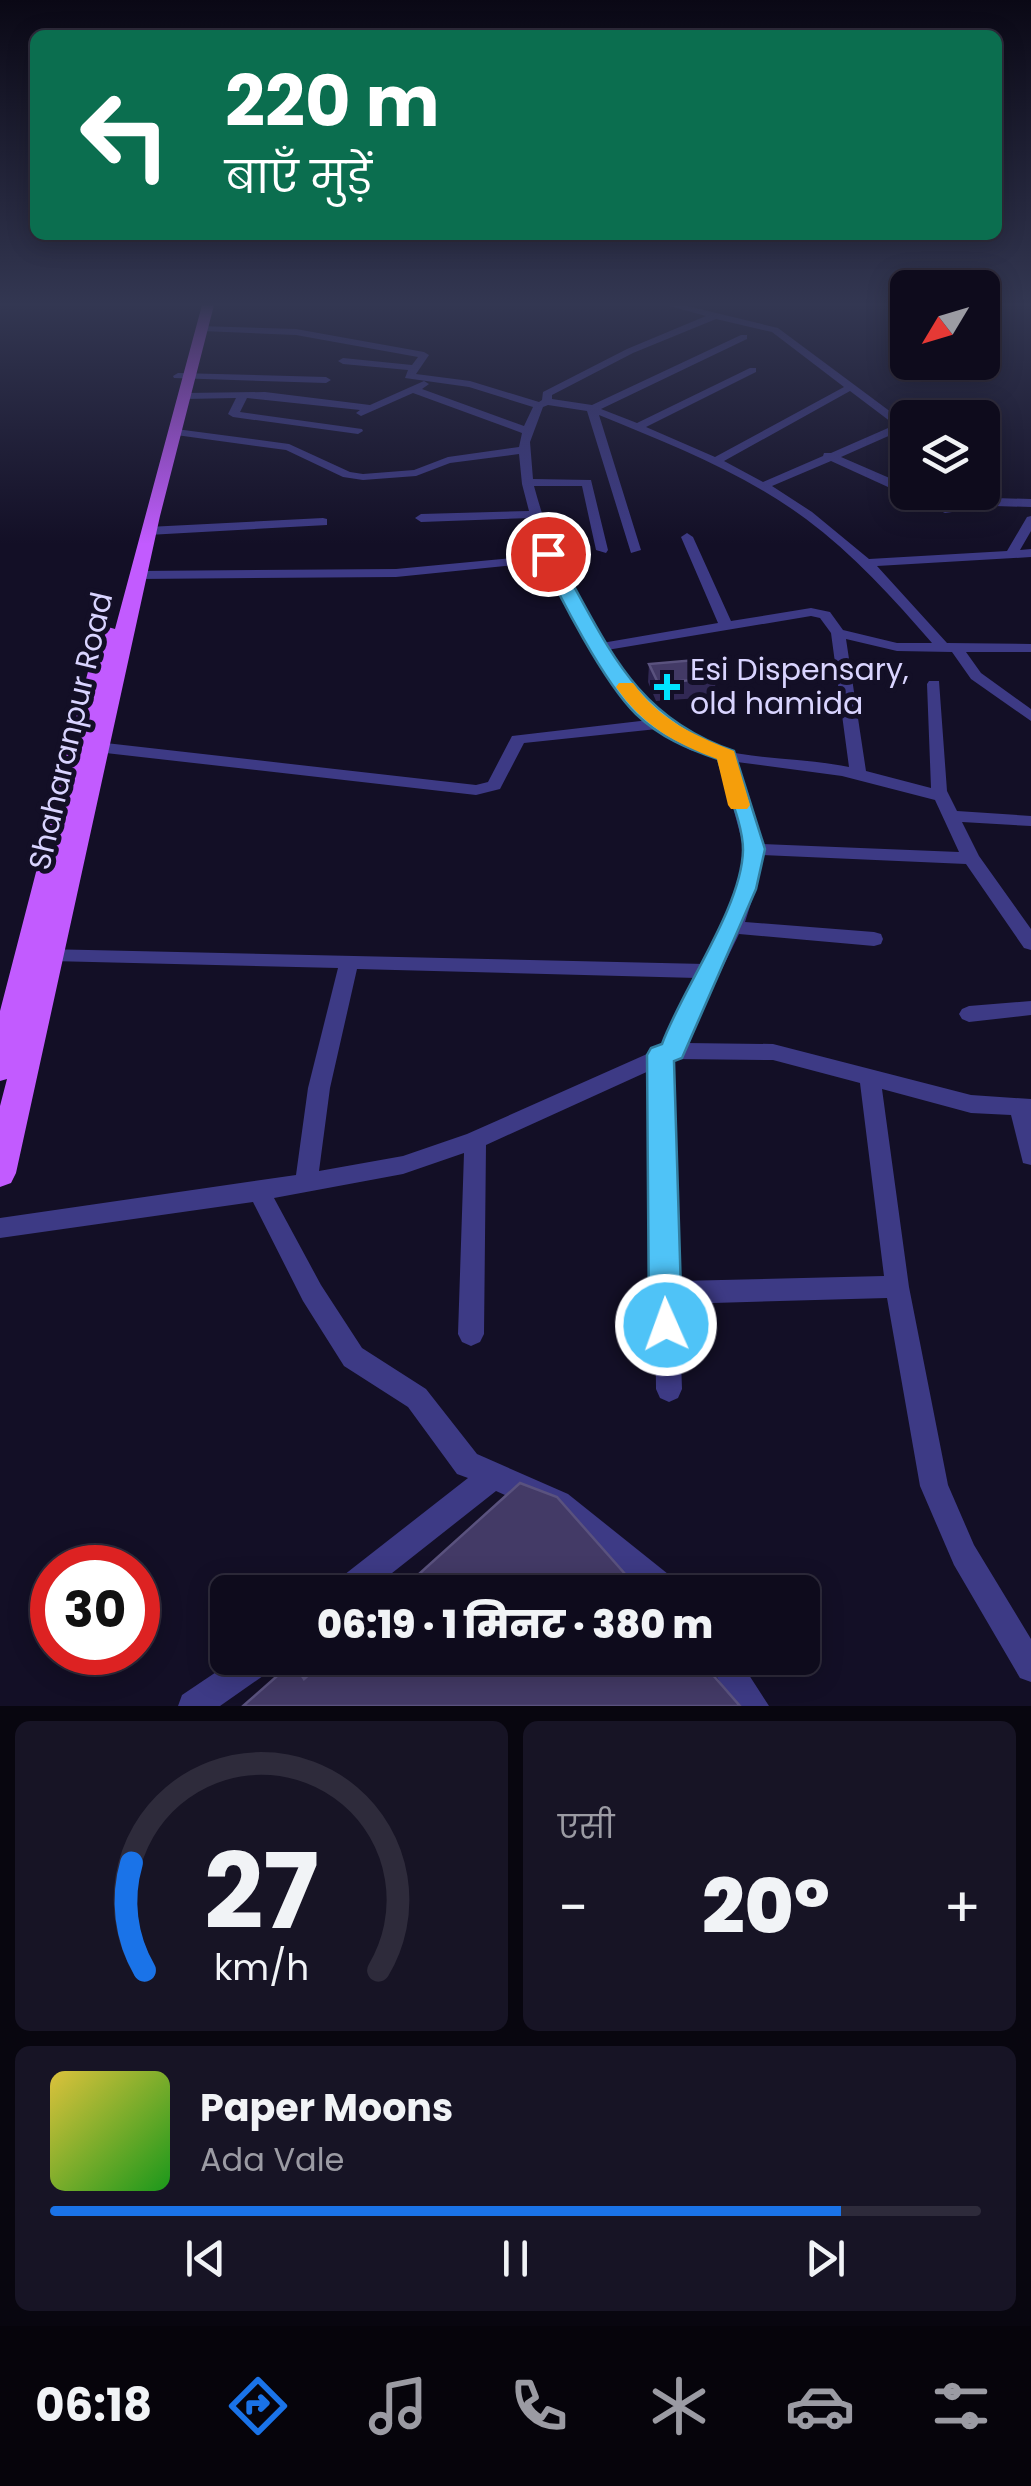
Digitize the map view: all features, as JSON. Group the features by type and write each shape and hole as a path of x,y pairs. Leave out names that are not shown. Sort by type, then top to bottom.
{"main road":[{"name":"Shaharanpur Road","path":"0,1069 3,1047 138,575 176,432 184,385"},
{"name":"Shaharanpur Road","path":"0,1173 51,954 89,746 184,385"}],"street":[{"path":"193,385 371,408"},
{"path":"258,385 322,386 284,421"},
{"path":"329,427 422,385"},
{"path":"472,385 543,403 592,408 719,459 766,484 813,514 976,676 1031,716"},
{"path":"565,385 547,394 528,430 524,450 535,514 571,603 642,709 698,748 727,756 858,773 942,796"},
{"path":"592,408 642,385"},
{"path":"638,427 724,385"},
{"path":"845,385 890,417"},
{"path":"719,459 849,388"},
{"path":"413,389 528,430"},
{"path":"244,394 233,414 358,431"},
{"path":"592,408 635,550"},
{"path":"176,432 289,447 347,475 363,478 416,472 448,460 524,450"},
{"path":"766,484 828,455 890,433"},
{"path":"828,455 890,483"},
{"path":"530,482 587,482 602,550"},
{"path":"1000,502 1031,504"},
{"path":"421,518 535,514"},
{"path":"1011,554 1031,520"},
{"path":"148,532 324,522"},
{"path":"687,537 725,624"},
{"path":"866,563 1031,553"},
{"path":"138,575 396,573 550,558"},
{"path":"600,647 725,624 817,612 828,617 838,633 858,773"},
{"path":"838,633 896,647 1031,648"},
{"path":"934,684 936,777 942,796 971,858 1031,943"},
{"path":"89,746 476,790 494,786 518,739 660,724"},
{"path":"668,1389 664,1293 667,1053 730,928 754,849 727,756"},
{"path":"953,816 1031,821"},
{"path":"754,849 971,858"},
{"path":"730,928 874,939"},
{"path":"51,954 711,971"},
{"path":"306,1182 319,1088 349,961"},
{"path":"969,1014 1031,1008"},
{"path":"0,1228 259,1191 403,1165 475,1140 667,1053 773,1052 971,1104 1026,1108 1031,1156"},
{"path":"870,1077 897,1287 934,1486 964,1555 1031,1667"},
{"path":"471,1334 475,1140"},
{"path":"259,1191 312,1293 353,1357 418,1398 456,1452 492,1478 558,1504 647,1575"},
{"path":"664,1293 897,1287"},
{"path":"367,1575 492,1478"},
{"path":"193,1706 238,1675"},
{"path":"732,1675 754,1706"}],"building":[{"path":"707,659 716,678 658,683 649,664"},
{"path":"520,1483 557,1497 626,1575 418,1575"},
{"path":"278,1675 301,1675 304,1679 309,1675 713,1675 740,1706 243,1706"}],"slow traffic":[{"path":"626,687 642,709 678,737 698,748 727,756 739,805"}],"place":[{"name":"Esi Dispensary, old hamida","path":"667,687"}],"route":[{"path":"548,554 571,603 642,709 686,742 727,756 754,849 744,889 711,971 689,1005 673,1051 661,1055 666,1325"}]}
